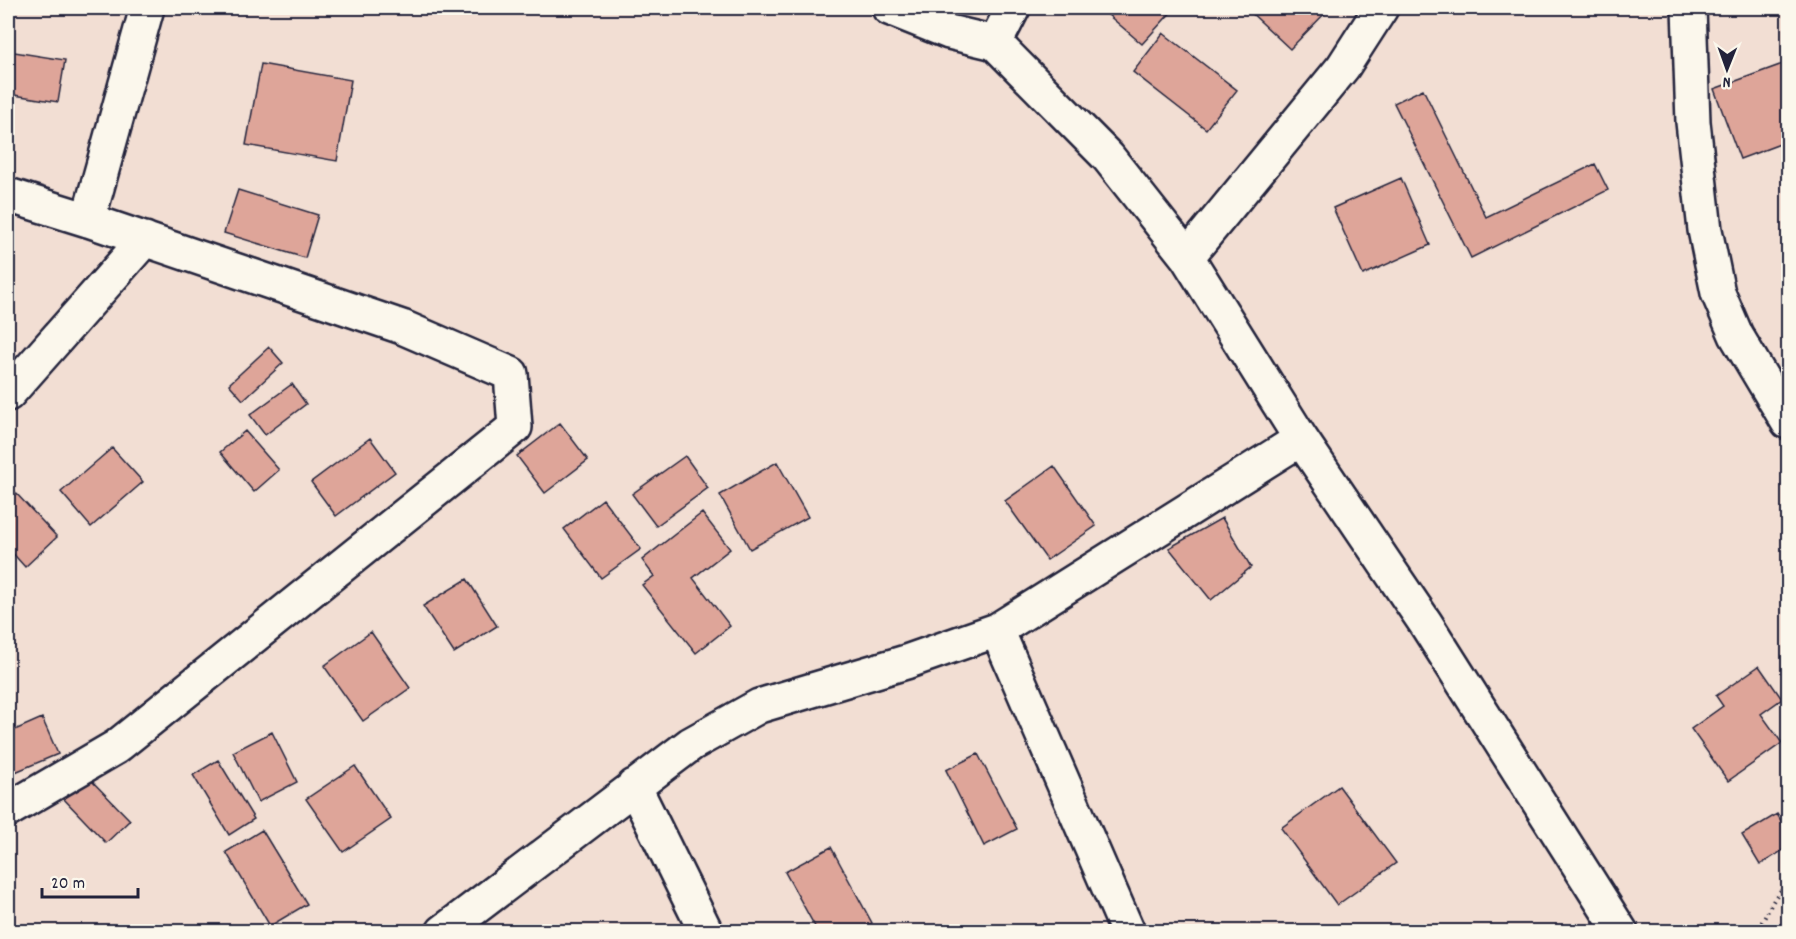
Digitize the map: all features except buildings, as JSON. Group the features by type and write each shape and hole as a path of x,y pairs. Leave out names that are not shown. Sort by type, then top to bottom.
{"street":[{"path":"88,219 147,8"},
{"path":"889,8 949,32 995,43 1108,157 1187,257 1301,439 1426,624 1621,932"},
{"path":"995,43 1013,8"},
{"path":"1187,257 1343,67 1381,8"},
{"path":"1689,8 1693,122 1705,230 1718,293 1736,335 1788,422"},
{"path":"8,195 88,219 402,327 511,374 515,428 116,747 8,810"},
{"path":"8,394 145,239"},
{"path":"443,932 691,744 759,706 906,662 997,630 1301,439"},
{"path":"997,630 1128,932"},
{"path":"634,786 706,932"}],"path":[{"path":"1754,932 1778,892 1788,884"}]}
